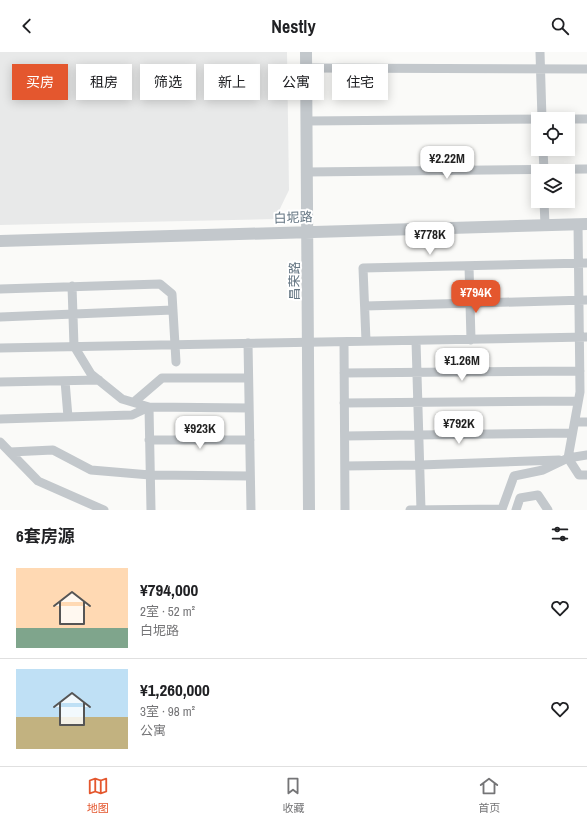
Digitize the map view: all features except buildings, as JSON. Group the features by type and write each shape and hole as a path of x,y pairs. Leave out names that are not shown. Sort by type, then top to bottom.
{"street":[{"name":"昌荣路","path":"306,52 306,64"},
{"path":"540,52 542,112"},
{"path":"324,68 587,68"},
{"name":"昌荣路","path":"307,100 309,510"},
{"path":"307,121 531,119"},
{"path":"575,119 587,119"},
{"path":"575,169 587,169"},
{"path":"307,172 531,170"},
{"path":"544,208 545,225"},
{"path":"566,459 574,422 582,395 580,370 583,360 583,224"},
{"name":"白坭路","path":"0,241 583,224"},
{"path":"366,341 363,268 583,263"},
{"path":"468,266 471,340"},
{"path":"0,289 160,284 172,294 176,362"},
{"path":"72,286 74,346 91,374 122,399 149,407 249,408"},
{"path":"365,306 583,300"},
{"path":"0,317 173,310"},
{"path":"0,348 583,337"},
{"path":"416,341 421,510"},
{"path":"344,342 345,510"},
{"path":"248,343 251,510"},
{"path":"344,373 580,370"},
{"path":"134,402 162,378 248,378"},
{"path":"0,382 99,380"},
{"path":"66,381 68,417"},
{"path":"344,403 418,402 582,395"},
{"path":"0,419 132,415 149,407"},
{"path":"149,407 151,510"},
{"path":"574,422 587,422"},
{"path":"345,436 572,433"},
{"path":"150,440 250,440"},
{"path":"0,442 38,481 104,510"},
{"path":"10,452 53,450 91,470 150,475 250,476"},
{"path":"345,466 420,465 566,459 587,455"},
{"path":"566,459 579,476 587,475"},
{"path":"410,510 501,510 514,476 543,470 566,459"},
{"path":"516,510 520,498 538,495 548,510"}],"shaded area":[{"path":"0,52 287,52 287,64 268,64 268,100 288,100 289,190 275,219 0,225"}]}
